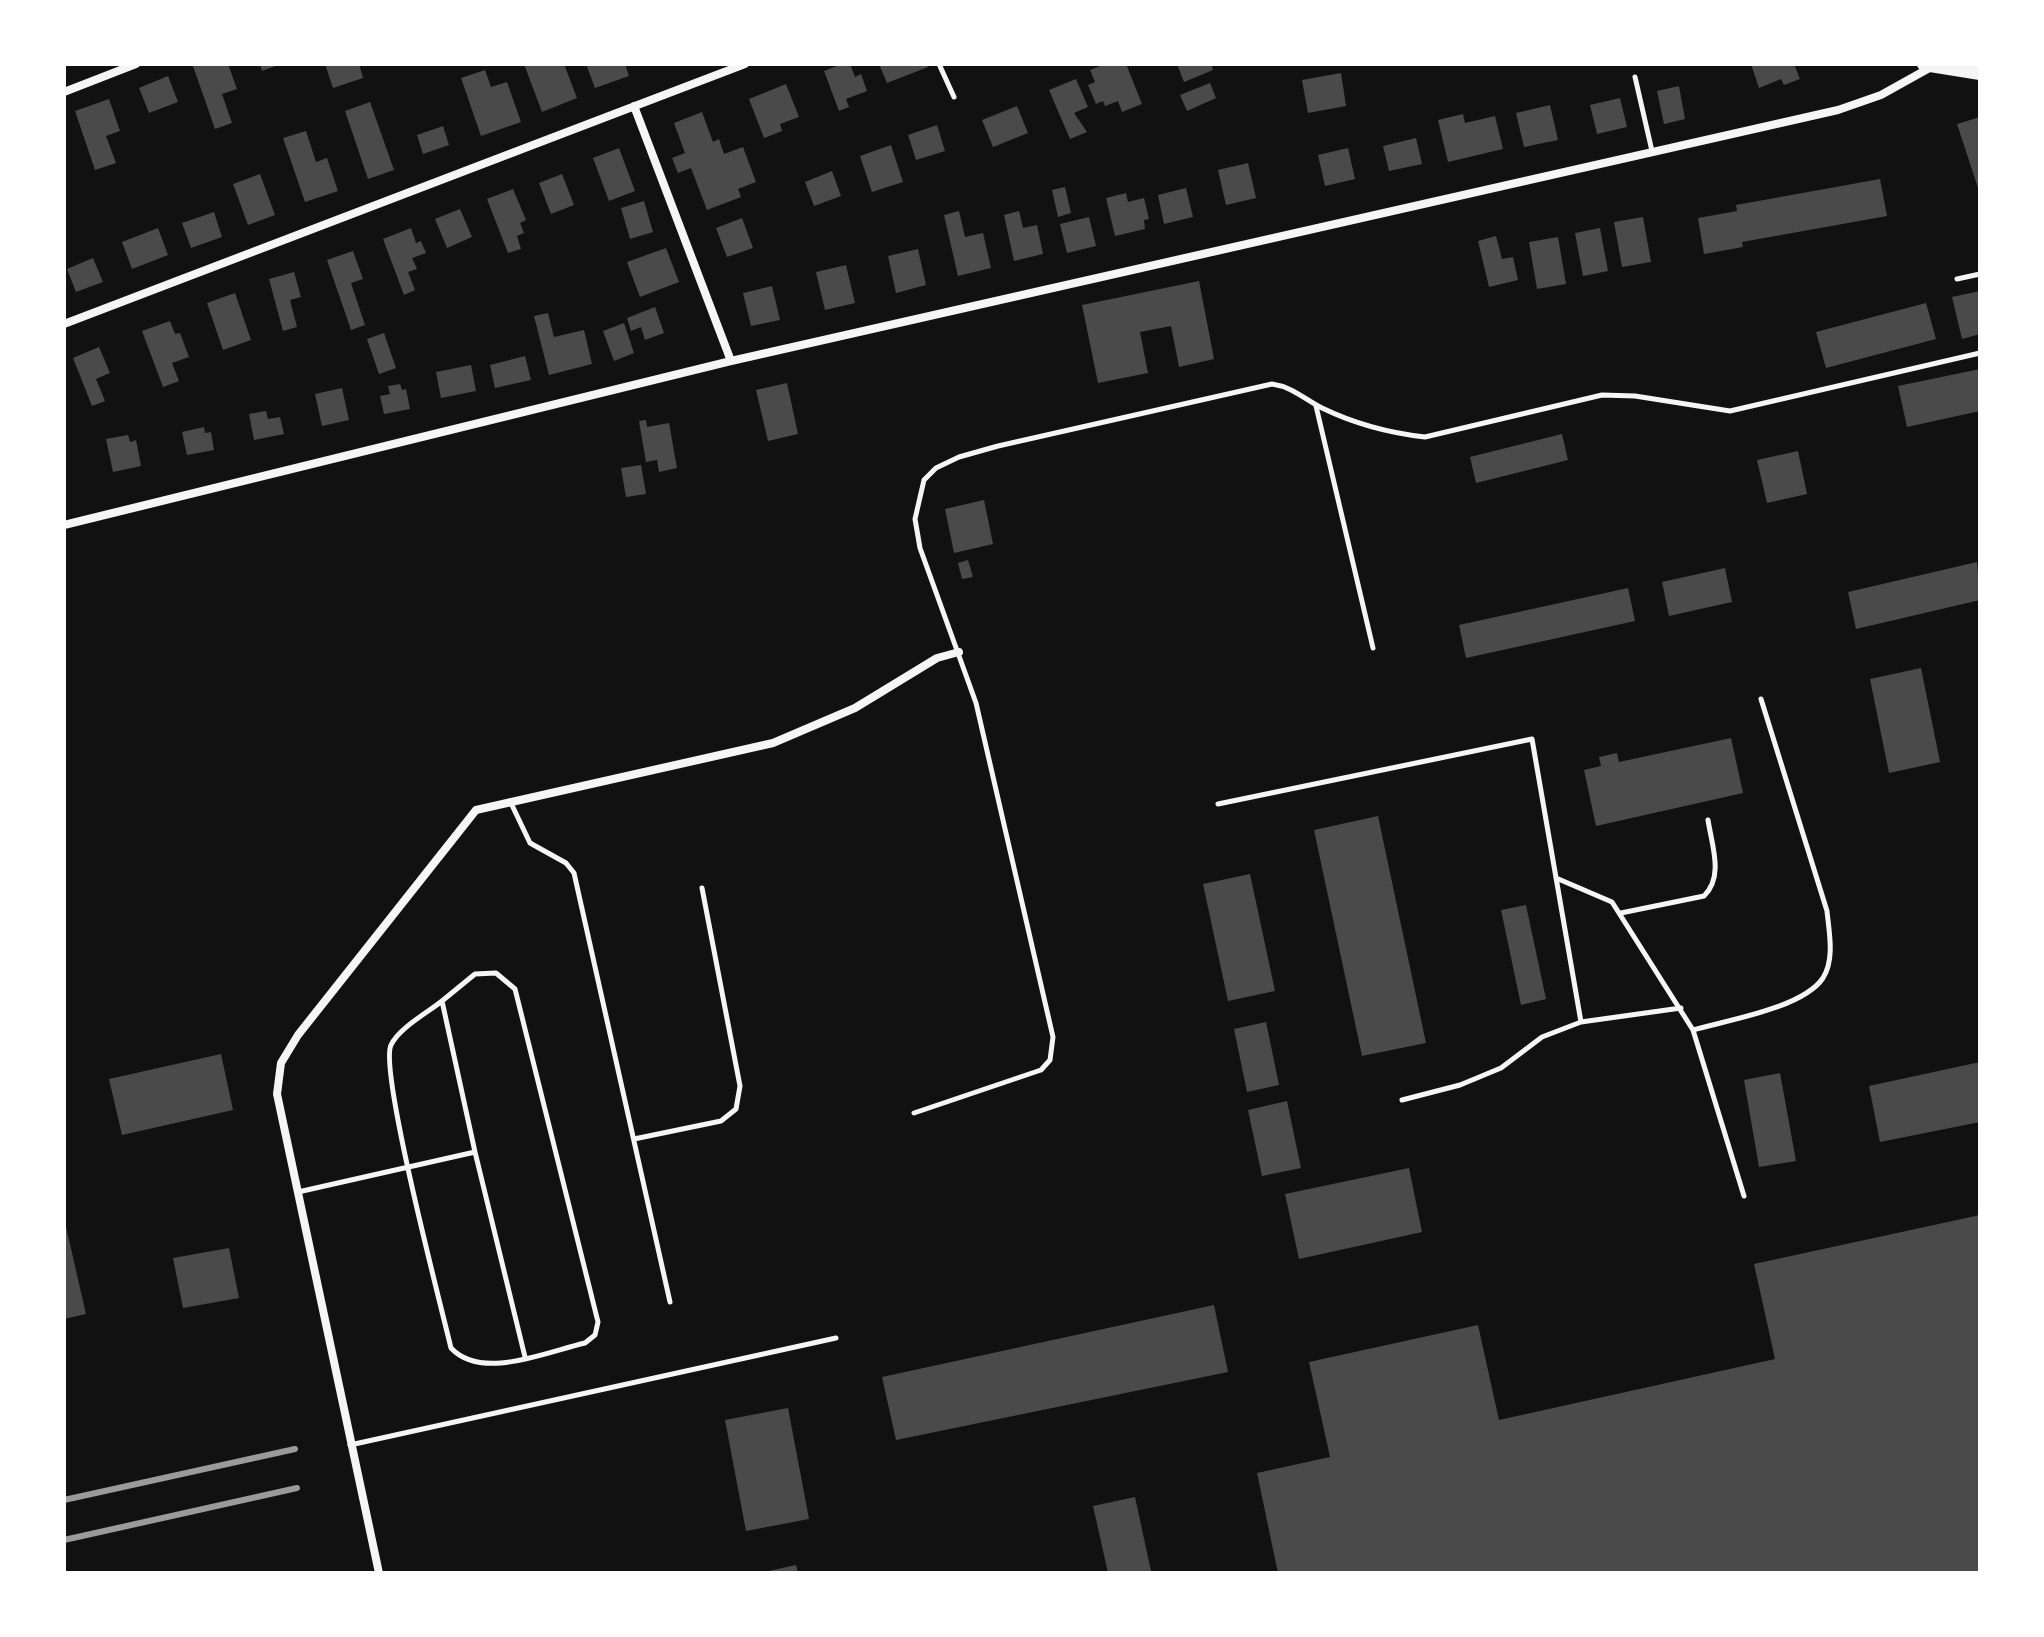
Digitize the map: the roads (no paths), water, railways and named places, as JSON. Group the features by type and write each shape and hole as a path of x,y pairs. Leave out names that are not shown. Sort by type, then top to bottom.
{"street":[{"path":"64,92 136,64"},
{"path":"64,324 745,64"},
{"path":"64,525 731,361 1838,110 1881,95 1929,65 1980,73"},
{"path":"634,106 731,361"},
{"path":"379,1573 349,1445 277,1094 281,1063 298,1035 468,818 486,805 773,743 855,708 937,658 959,652"}],"lane":[{"path":"939,64 954,97"},
{"path":"1635,77 1652,151"},
{"path":"1957,279 1980,274"},
{"path":"914,1113 1041,1070 1050,1060 1053,1037 976,703 920,548 915,519 924,480 936,468 998,446 1233,390 1272,384 1284,386 1349,421 1399,434 1425,437 1602,395 1635,396 1730,411 1980,353"},
{"path":"1316,405 1373,648"},
{"path":"1693,1030 1801,998 1824,977 1831,948 1827,911 1761,699"},
{"path":"1218,804 1532,739 1581,1022"},
{"path":"509,800 530,843 566,863 574,873 670,1302"},
{"path":"1621,913 1704,896 1714,886 1716,874 1708,820"},
{"path":"1556,878 1602,896 1621,913 1681,1008 1693,1030 1744,1196"},
{"path":"634,1139 721,1121 736,1109 740,1086 702,888"},
{"path":"496,973 515,989 598,1322 595,1335 585,1343 481,1364 462,1360 451,1348 408,1167 389,1048 394,1040 442,1001 475,974 496,973"},
{"path":"442,1001 525,1357"},
{"path":"1402,1100 1460,1085 1501,1068 1542,1037 1581,1022 1681,1008"},
{"path":"298,1192 475,1152"},
{"path":"349,1445 836,1338"}],"railway":[{"path":"64,1500 295,1449"},
{"path":"64,1540 297,1488"}]}
